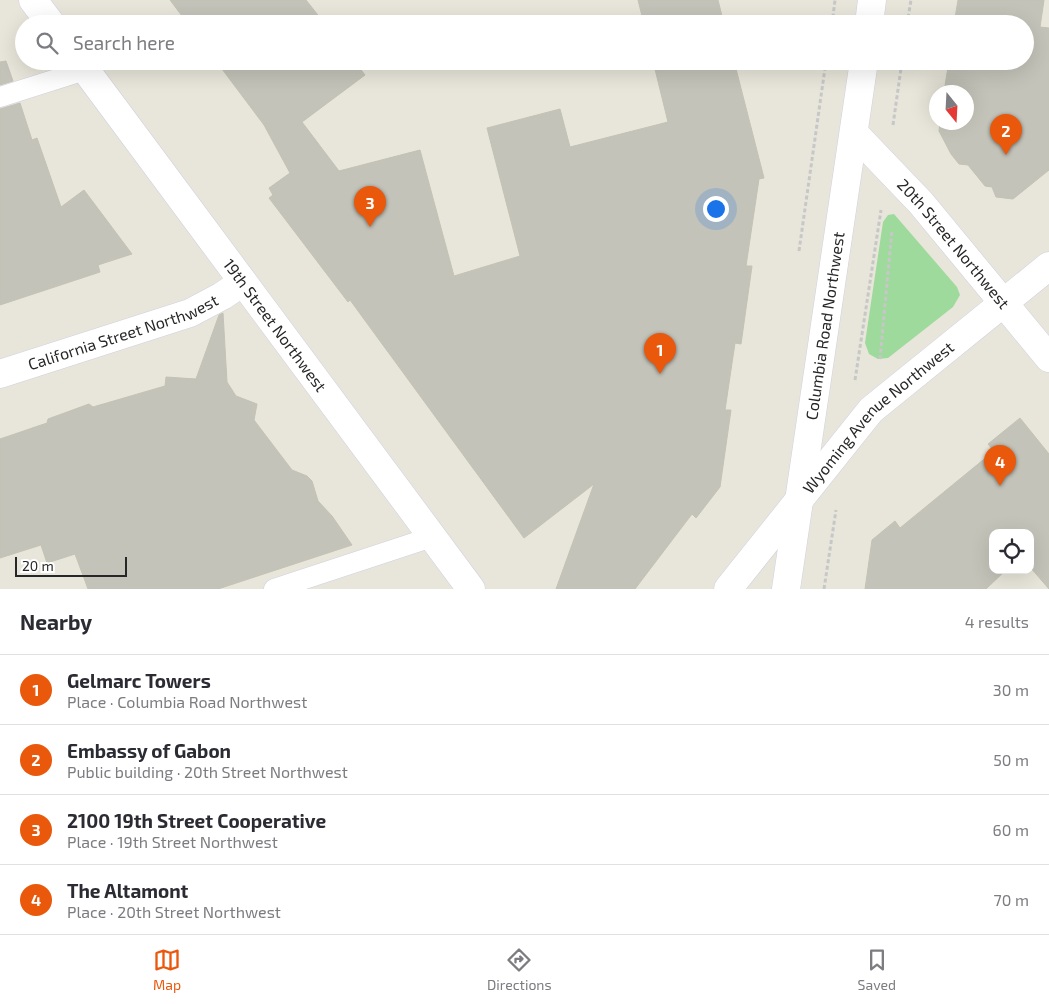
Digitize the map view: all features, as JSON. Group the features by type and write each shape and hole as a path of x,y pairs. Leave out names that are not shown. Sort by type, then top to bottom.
{"street":[{"path":"33,0 44,15"},
{"path":"870,15 872,0"},
{"name":"19th Street Northwest","path":"85,70 471,589"},
{"name":"Columbia Road Northwest","path":"786,589 797,502 863,70"},
{"name":"20th Street Northwest","path":"854,133 921,204 1049,358"},
{"name":"Wyoming Avenue Northwest","path":"728,589 871,410 1049,266"},
{"name":"California Street Northwest","path":"0,374 190,313 214,301 243,282"}],"lane":[{"path":"0,97 71,70"},
{"path":"274,589 432,537"}],"path":[{"path":"833,15 835,0"},
{"path":"908,15 911,0"},
{"path":"895,106 901,70"},
{"path":"854,385 880,221"},
{"path":"880,363 892,230"},
{"path":"824,589 837,502"}],"green space":[{"path":"894,214 957,287 960,295 953,307 888,358 878,359 869,354 865,343 883,222 888,215"}],"building":[{"path":"170,0 306,0 318,15 181,15"},
{"path":"638,0 718,0 722,15 642,15"},
{"path":"958,0 1044,0 1040,27 1049,28 1049,170 1013,199 996,197 992,187 985,186 968,165 959,164 951,154 939,131 974,130 974,85 945,85 948,70 1034,70 1034,15 956,15"},
{"path":"6,61 13,81 0,85 0,62"},
{"path":"223,70 361,70 365,75 302,122 339,171 420,150 454,276 520,256 487,128 560,109 570,147 668,122 655,70 736,70 764,178 759,179 746,266 752,266 741,344 735,343 725,410 731,410 720,487 696,518 692,514 635,589 556,589 594,484 524,538 350,300 348,302 269,198 273,195 269,188 290,173 264,125"},
{"path":"20,103 32,140 37,138 61,207 84,190 132,254 98,265 100,272 0,305 0,109"},
{"path":"223,313 227,382 236,396 257,404 254,420 292,470 307,476 312,481 318,501 332,516 352,545 218,589 88,589 75,554 47,563 41,545 0,558 0,439 47,423 48,419 89,404 93,407 165,386 166,377 196,379 219,315"},
{"path":"1020,418 1049,454 1049,589 1034,572 1034,529 989,529 989,574 1002,574 986,589 865,589 872,540 895,521 900,528 994,451 988,444"}],"place":[{"name":"Embassy of Gabon","path":"1006,155"},
{"name":"2100 19th Street Cooperative","path":"370,227"},
{"name":"Gelmarc Towers","path":"660,374"},
{"name":"The Altamont","path":"1000,486"}]}
